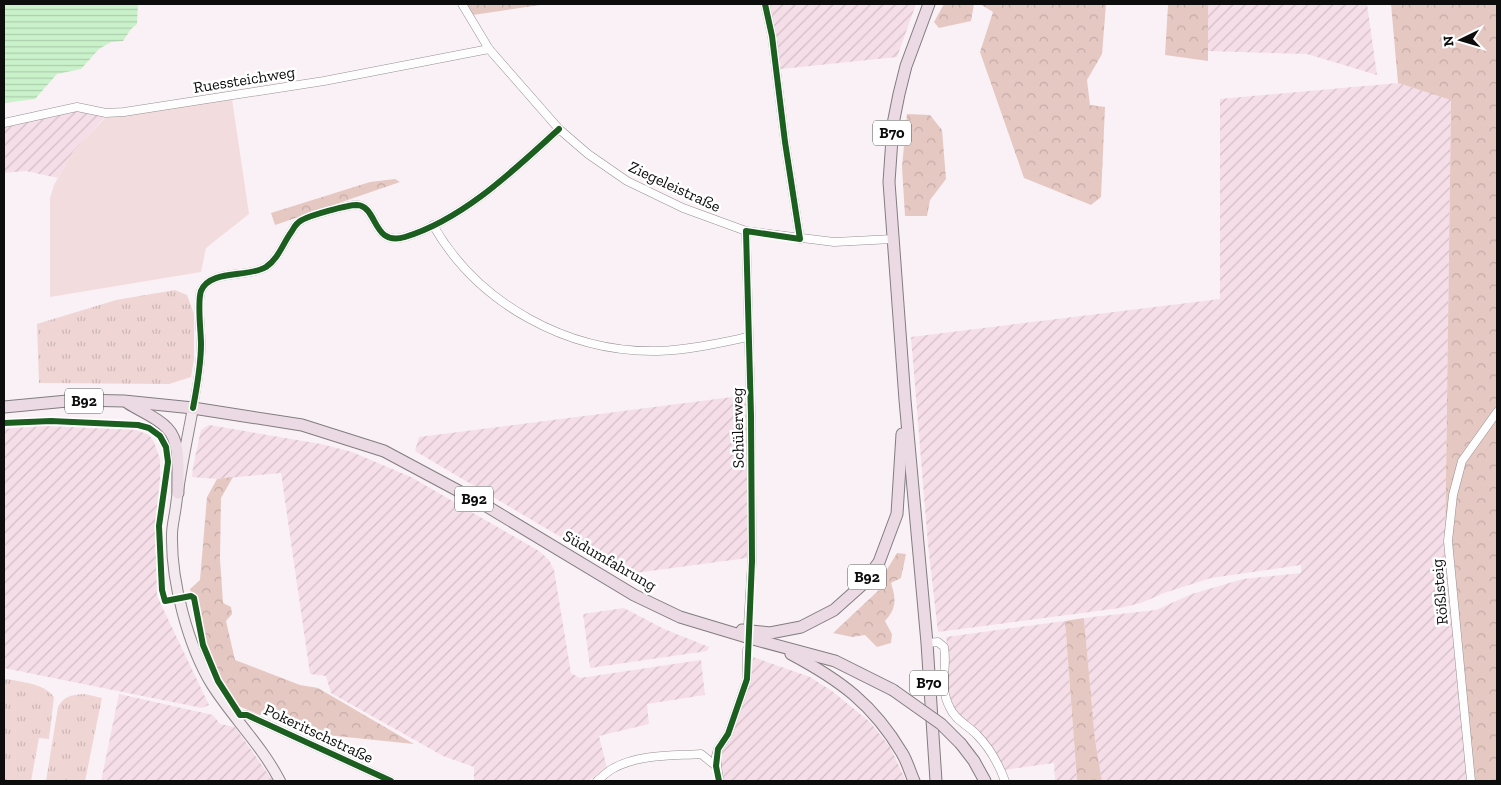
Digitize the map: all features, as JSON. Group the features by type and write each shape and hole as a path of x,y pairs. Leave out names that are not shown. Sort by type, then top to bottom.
{"main road":[{"name":"B70","path":"929,4 906,66 893,124 889,182 905,400 927,643 936,781"},
{"name":"B92","path":"4,406 78,400 124,401 193,408"},
{"name":"B92","path":"702,623 752,632 770,633 787,631 802,627 834,610 862,585 878,562 897,514 905,400"},
{"path":"124,401 158,421 171,433 176,454 178,492"},
{"path":"193,408 172,534 175,576 181,607 194,646 211,683 280,781"},
{"name":"Südumfahrung","path":"193,408 302,425 384,451 483,504 634,596 680,617 835,661 893,690 941,724 961,744 974,761 985,781"},
{"name":"B92","path":"774,645 843,684 873,712 902,754 914,781"}],"street":[{"name":"Ziegeleistraße","path":"462,4 489,50 559,129 588,154 627,181 683,208 746,231 834,242 893,239"},
{"path":"765,4 772,36 785,142 800,239"},
{"name":"Ruessteichweg","path":"4,123 77,107 106,114 133,110 327,80 489,50"},
{"path":"193,408 201,347 199,298 201,290 207,283 217,278 264,268 276,258 292,229 301,220 334,210 358,205 366,209 381,234 392,238 404,238 433,225 468,205 497,184 559,129"},
{"path":"433,225 453,257 483,287 515,311 554,330 599,344 642,350 688,348 748,337"},
{"name":"Schülerweg","path":"746,231 752,542 748,624"},
{"name":"Rößlsteig","path":"1471,781 1448,542 1453,495 1462,461 1497,412"},
{"path":"927,643 938,642 944,647 944,688 950,709 985,744 1005,781"},
{"path":"719,781 716,766 718,749 728,734 747,679 747,650"},
{"name":"Pokeritschstraße","path":"234,716 247,715 391,781"},
{"path":"597,781 610,770 634,760 701,754 718,749"},
{"path":"701,754 716,766"}],"shaded area":[{"path":"4,4 138,4 137,24 123,41 111,42 99,49 81,69 57,74 35,99 4,103"},
{"path":"769,4 916,4 897,57 781,69 776,33"},
{"path":"1208,4 1367,4 1377,75 1307,54 1208,51"},
{"path":"1398,83 1451,99 1445,552 1469,781 1102,781 1095,740 1084,618 1156,610 1192,594 1243,579 1301,573 1301,565 1211,578 1164,593 1141,603 1120,608 938,632 928,545 911,337 1220,299 1220,99"},
{"path":"232,99 249,214 206,248 201,272 50,297 50,198 54,185 73,152 105,118"},
{"path":"74,111 89,112 105,117 73,152 58,178 26,171 4,173 4,126"},
{"path":"748,395 747,558 635,573 564,539 415,451 419,437"},
{"path":"209,425 321,444 352,452 411,477 539,551 549,560 554,570 571,673 580,678 701,660 705,695 647,704 649,724 599,736 607,768 588,781 474,781 474,767 443,756 331,693 326,676 310,674 281,473 217,479 192,477 201,430"},
{"path":"44,426 136,430 149,435 154,442 160,459 155,526 157,596 209,705 202,708 4,668 4,429"},
{"path":"624,608 664,629 709,647 707,651 590,668 583,614"},
{"path":"1065,621 1077,781 1055,781 1054,763 1004,770 959,715 948,697 946,672 948,650 946,637"},
{"path":"753,657 810,677 832,691 870,722 890,747 906,781 722,781 720,756 732,732 750,682"},
{"path":"119,694 213,715 220,724 235,727 273,781 101,781"}],"green space":[{"path":"466,4 539,4 540,5 473,15"},
{"path":"944,4 974,4 971,21 939,28 934,22"},
{"path":"980,4 1106,4 1102,54 1087,80 1090,105 1105,107 1101,197 1091,205 1024,178 980,52 993,12"},
{"path":"1158,4 1208,4 1208,61 1165,55 1168,5"},
{"path":"1391,4 1497,4 1497,781 1469,781 1445,552 1451,100 1398,83"},
{"path":"907,114 930,115 942,130 946,179 930,200 927,216 905,216 902,167"},
{"path":"395,179 400,182 275,225 271,213 370,182"},
{"path":"175,290 187,295 194,314 194,359 191,377 169,384 39,383 37,324 116,300"},
{"path":"233,477 221,498 220,559 223,603 231,607 232,614 226,621 235,660 300,685 318,688 414,744 326,735 274,712 260,715 236,705 220,680 205,645 196,598 191,594 190,589 200,580 207,497 217,479"},
{"path":"897,553 906,554 901,578 891,583 894,603 892,612 885,621 892,634 891,643 877,647 865,635 852,637 833,633 880,589 880,581"},
{"path":"1084,618 1095,740 1102,781 1077,781 1065,621"},
{"path":"8,679 39,686 50,692 54,697 49,739 39,738 31,781 4,781 4,680"},
{"path":"85,694 102,698 85,781 46,781 58,707 69,696"}],"cycle path":[{"path":"719,781 716,766 718,749 728,734 747,679 752,561 751,416 746,231 800,239 785,142 772,36 765,4"},
{"path":"193,408 201,352 200,296 206,284 221,277 266,267 278,255 299,222 338,208 352,205 364,207 381,232 394,239 427,229 448,218 488,191 559,129"},
{"path":"4,423 51,421 138,425 149,428 160,436 166,447 168,462 159,526 162,590 165,601 191,596 194,598 203,645 218,681 240,715 247,715 391,781"}]}
